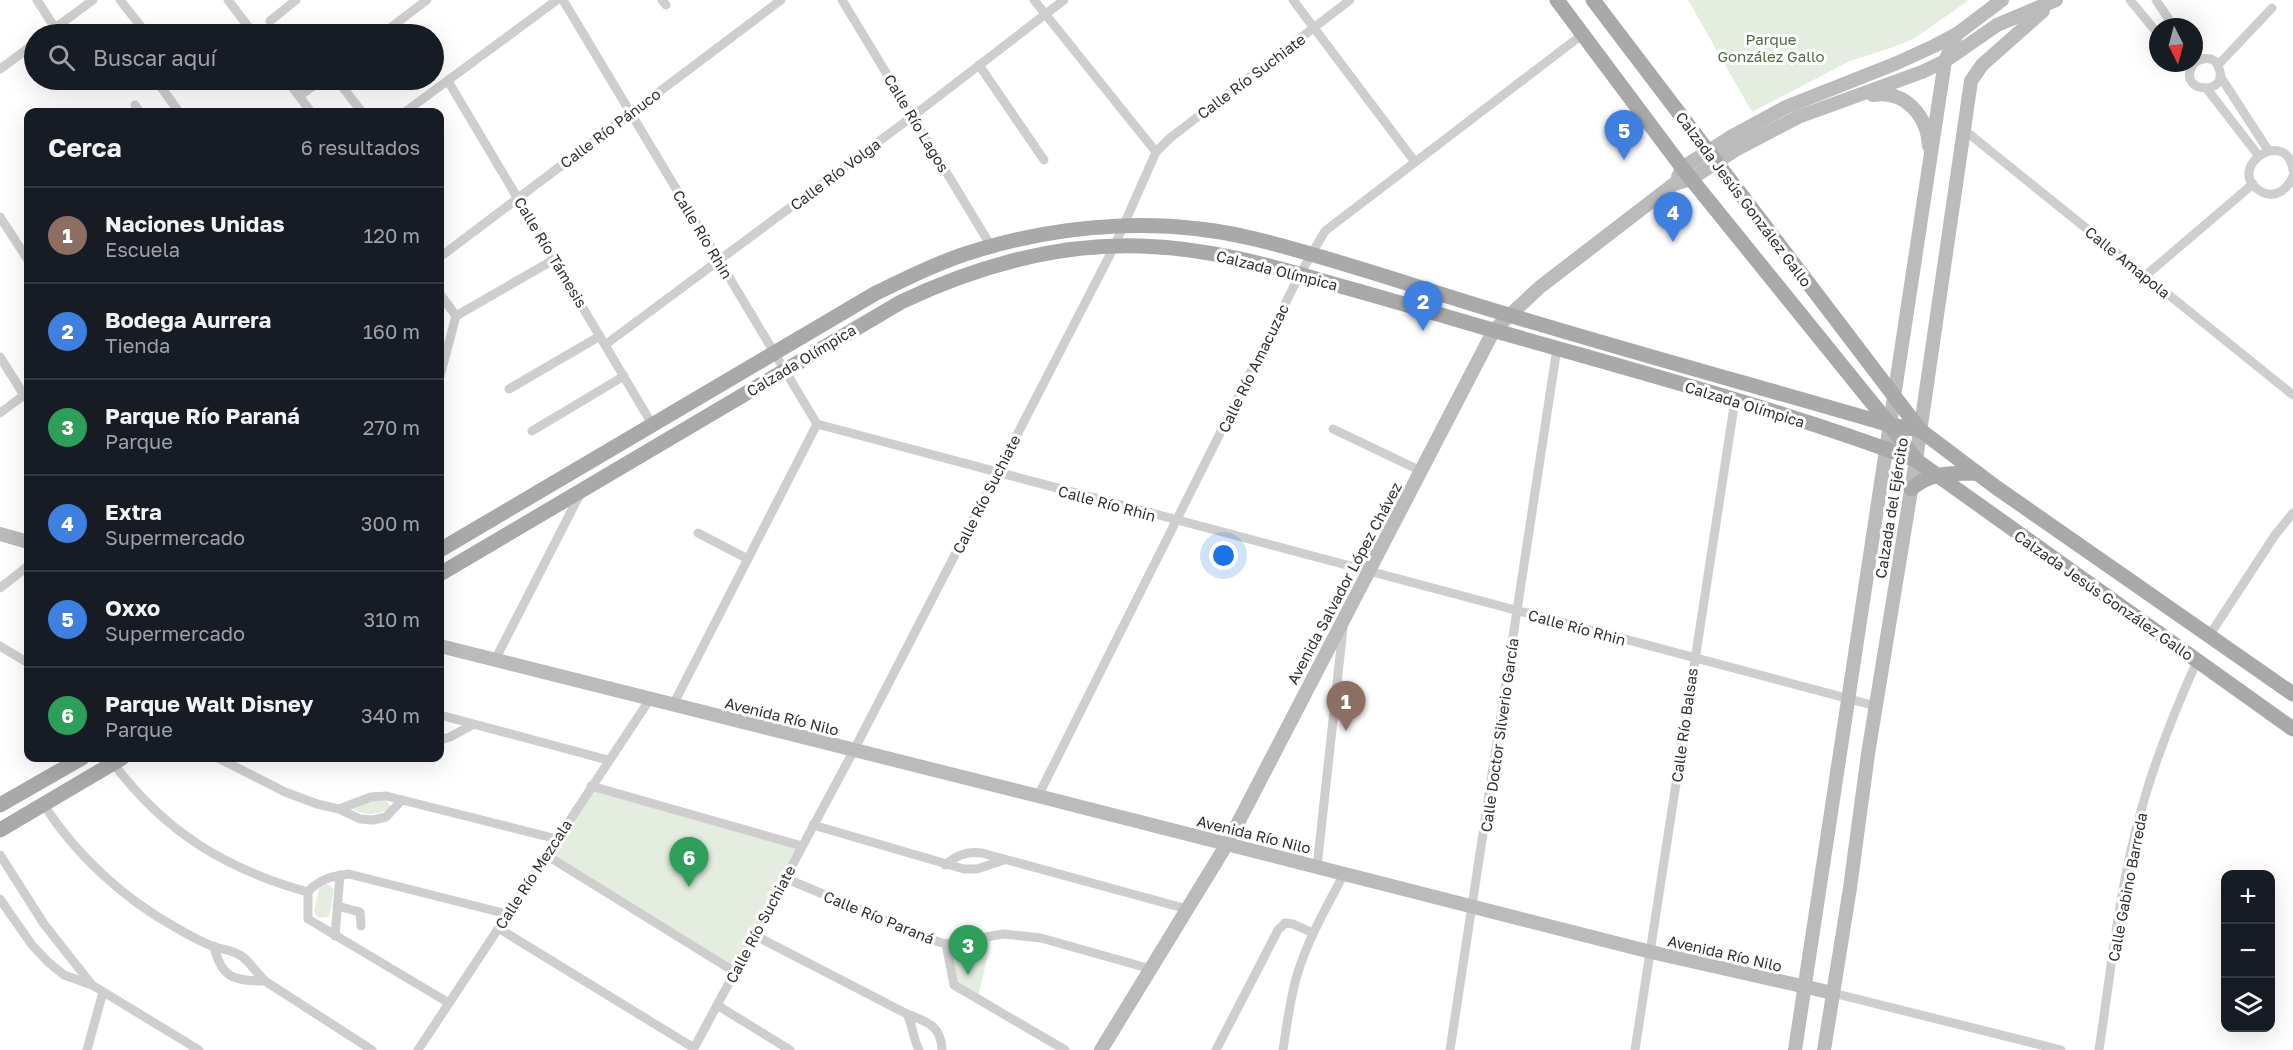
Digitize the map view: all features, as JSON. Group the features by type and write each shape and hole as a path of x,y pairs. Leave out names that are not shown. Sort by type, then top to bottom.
{"main road":[{"name":"Calzada Jesús González Gallo","path":"1557,0 1687,174 1916,460 2293,729"},
{"name":"Calzada Jesús González Gallo","path":"1593,0 1920,430 1977,473 2293,694"},
{"name":"Avenida Salvador López Chávez","path":"1101,1050 1227,844 1494,330 1540,287 1687,174 1786,107 1898,63 1957,34 2002,0"},
{"name":"Avenida Salvador López Chávez","path":"1712,157 1777,127 1896,83 1945,62 1997,25 2053,2"},
{"name":"Calzada del Ejército","path":"1824,1050 1916,460 1971,81 1975,73 2053,2"},
{"name":"Calzada del Ejército","path":"1795,1050 1945,62 1957,34"},
{"path":"1848,99 1878,94 1891,95 1901,98 1920,115 1929,142 1928,183"},
{"name":"Calzada Olímpica","path":"444,548 876,293 930,267 991,246 1066,231 1124,225 1210,231 1254,238 1508,315 1890,425 1920,430"},
{"name":"Calzada Olímpica","path":"444,572 902,302 953,278 997,264 1037,255 1114,247 1169,248 1254,261 1735,400 1916,460"},
{"path":"1911,489 1921,480 1936,475 1977,473"},
{"path":"0,534 24,541"},
{"name":"Avenida Río Nilo","path":"444,647 1651,952 1833,993"},
{"path":"0,805 75,762"},
{"path":"0,830 115,762"}],"street":[{"path":"37,0 52,24"},
{"path":"60,24 93,0"},
{"path":"120,0 139,24"},
{"path":"228,0 246,24"},
{"path":"270,21 296,0"},
{"path":"395,24 427,0"},
{"path":"444,84 557,0"},
{"name":"Calle Río Rhin","path":"563,0 817,424 1876,706"},
{"name":"Calle Río Pánuco","path":"444,254 781,0"},
{"name":"Calle Río Lagos","path":"842,0 991,246"},
{"path":"1034,0 1156,152"},
{"name":"Calle Río Volga","path":"509,389 603,340 719,260 1064,0"},
{"path":"1293,0 1415,162"},
{"name":"Calle Río Suchiate","path":"694,1049 854,750 1114,247 1156,152 1170,138 1350,0"},
{"path":"2130,0 2149,23"},
{"path":"2156,0 2168,18"},
{"path":"2218,65 2272,8"},
{"name":"Calle Río Amacuzac","path":"1038,796 1300,274 1325,231 1583,34"},
{"path":"0,69 24,51"},
{"path":"2203,59 2212,60 2218,65 2220,76 2268,150"},
{"path":"979,65 1044,160"},
{"path":"2192,72 2190,78 2194,84 2207,89 2218,82 2220,76"},
{"name":"Calle Río Támesis","path":"448,81 652,424"},
{"path":"2207,89 2258,155"},
{"path":"163,90 176,108"},
{"path":"294,90 308,108"},
{"path":"299,96 308,90"},
{"path":"345,90 359,108"},
{"path":"411,108 436,90"},
{"name":"Calle Amapola","path":"1963,129 2293,395"},
{"path":"2286,155 2293,147"},
{"path":"2293,170 2286,155 2268,150 2258,155 2251,164 2250,174 2253,184 2261,192 2272,194 2282,192 2290,184 2293,176"},
{"path":"2145,276 2253,184"},
{"path":"0,217 24,254"},
{"path":"444,361 456,316 555,259"},
{"path":"444,300 456,316"},
{"name":"Calle Doctor Silverio García","path":"1450,1050 1557,348"},
{"path":"0,357 24,391"},
{"path":"532,431 624,376"},
{"path":"0,413 24,395"},
{"name":"Calle Río Balsas","path":"1635,1050 1735,400"},
{"path":"673,705 817,424"},
{"path":"1333,429 1421,471"},
{"path":"495,660 583,489"},
{"path":"2209,636 2269,544 2293,513"},
{"path":"698,533 748,559"},
{"path":"0,588 24,569"},
{"path":"1317,867 1344,620"},
{"path":"0,646 24,661"},
{"name":"Calle Gabino Barreda","path":"2098,1050 2129,858 2140,813 2170,722 2197,661"},
{"name":"Calle Río Mezcala","path":"418,1050 650,699"},
{"path":"444,717 608,760"},
{"path":"444,739 472,725"},
{"path":"119,762 133,789 159,816 197,844 238,867 280,884 308,892"},
{"path":"226,762 285,792 317,804 339,809 360,819 373,820 386,817 402,800"},
{"path":"591,786 802,846"},
{"path":"339,809 371,797 386,796 556,838"},
{"path":"44,805 65,835 113,882 172,925 214,946 241,956 252,964 265,981 372,1050"},
{"path":"813,825 964,869 977,868 1006,859"},
{"path":"945,865 957,855 969,852 982,853 1187,909"},
{"path":"0,855 44,924 92,985"},
{"path":"546,855 735,972"},
{"path":"449,1004 308,919 308,892 319,881 349,874 507,914"},
{"path":"1283,1050 1292,991 1313,933 1344,874"},
{"path":"334,936 340,875"},
{"name":"Calle Río Paraná","path":"785,878 929,939 946,944 1004,934 1020,935 1041,938 1151,969"},
{"path":"0,899 32,945 64,975 92,985 182,1045 199,1050"},
{"path":"337,906 360,912 361,926"},
{"path":"1216,1050 1278,930 1285,923 1313,933"},
{"path":"498,928 694,1049"},
{"path":"754,935 934,1028 940,1035 942,1050"},
{"path":"946,944 954,985 1065,1050"},
{"path":"214,946 218,963 226,973 243,981 265,981"},
{"path":"87,1050 103,992"},
{"name":"Avenida Río Nilo","path":"1833,993 2061,1050"},
{"path":"717,1005 790,1050"},
{"path":"907,1014 917,1046 907,1049"}],"green space":[{"name":"Parque González Gallo","path":"1688,0 1969,0 1915,38 1850,61 1752,112"},
{"path":"591,786 802,846 735,972 546,855"},
{"path":"381,800 388,802 390,806 388,810 369,814 352,808 358,802"},
{"path":"326,883 334,889 330,914 328,917 318,918 314,911 319,888"},
{"path":"992,937 978,997 955,984 947,945"}],"place":[{"name":"Oxxo","path":"1624,160"},
{"name":"Extra","path":"1673,242"},
{"name":"Bodega Aurrera","path":"1423,331"},
{"name":"Naciones Unidas","path":"1346,731"},
{"name":"Parque Walt Disney","path":"689,887"},
{"name":"Parque Río Paraná","path":"968,975"}]}
